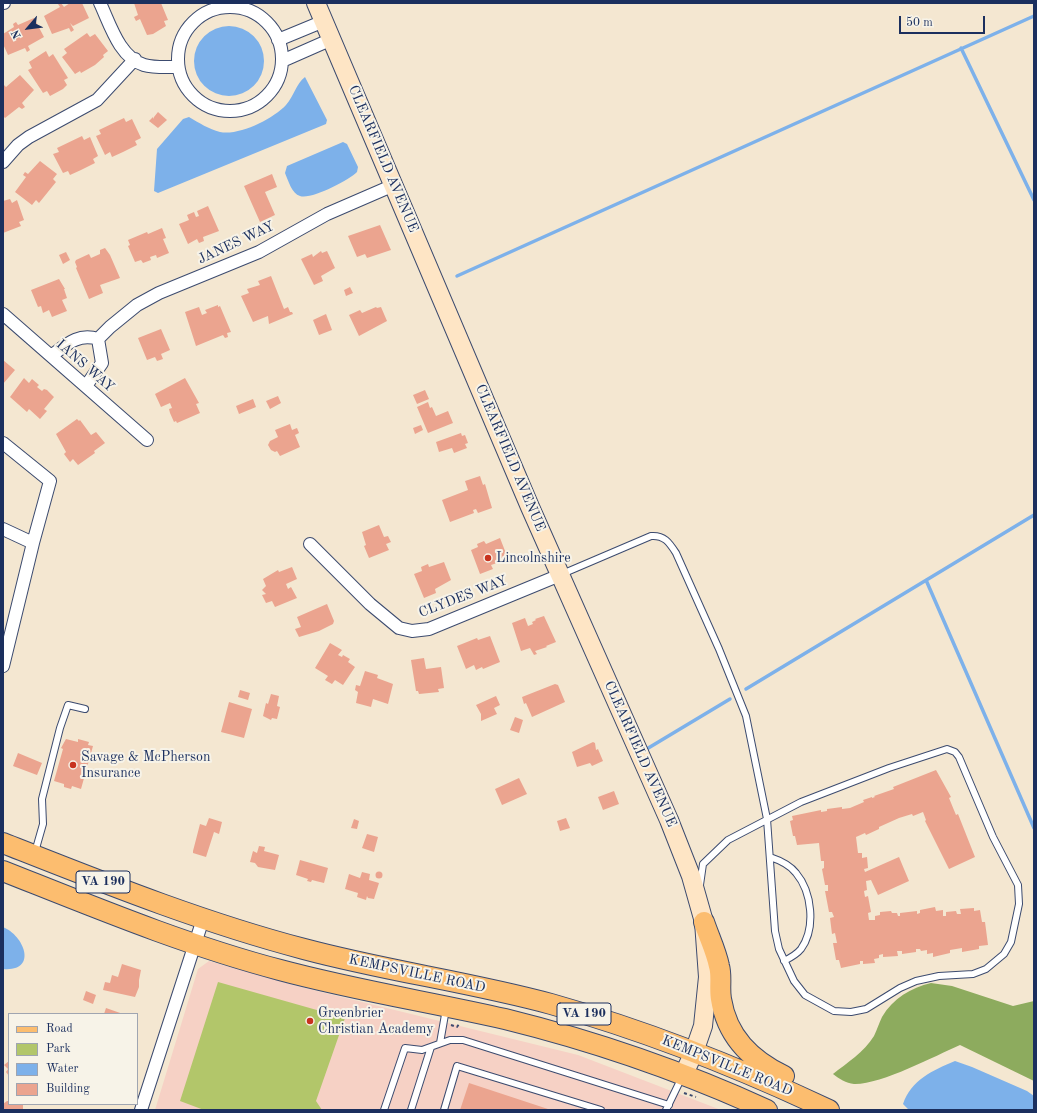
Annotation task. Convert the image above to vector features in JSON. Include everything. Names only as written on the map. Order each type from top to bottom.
[{"type":"main road","name":"KEMPSVILLE ROAD","points":[[3,843],[144,898],[203,919],[304,950],[490,989],[551,1004],[612,1022],[694,1052],[784,1088],[829,1110]]},
{"type":"main road","name":"KEMPSVILLE ROAD","points":[[3,871],[195,944],[318,980],[447,1007],[560,1034],[618,1052],[768,1110]]},
{"type":"main road","points":[[702,913],[720,967],[720,993],[724,1012],[728,1024],[740,1043],[757,1061],[788,1077],[833,1110]]},
{"type":"street","points":[[100,3],[116,38],[124,51],[144,65],[178,67]]},
{"type":"street","name":"CLEARFIELD AVENUE","points":[[316,3],[560,575],[684,854],[702,913],[708,953],[707,1002],[703,1026],[694,1052],[683,1076]]},
{"type":"street","points":[[234,7],[251,11],[266,21],[276,35],[282,52],[282,60],[281,69],[275,86],[264,99],[250,108],[233,112],[215,110],[200,103],[187,91],[180,75],[177,58],[180,41],[189,26],[202,15],[217,8],[234,7]]},
{"type":"street","points":[[278,40],[324,21]]},
{"type":"street","points":[[282,60],[332,39]]},
{"type":"street","points":[[3,162],[18,145],[29,137],[97,100],[135,59]]},
{"type":"street","name":"JANES WAY","points":[[98,340],[110,327],[137,306],[159,293],[259,252],[327,214],[394,185]]},
{"type":"street","name":"IANS WAY","points":[[3,314],[147,440]]},
{"type":"street","points":[[51,356],[70,341],[89,337],[98,340],[102,363],[86,386]]},
{"type":"street","points":[[3,443],[50,481],[32,543],[3,666]]},
{"type":"street","points":[[3,530],[32,543]]},
{"type":"street","name":"CLYDES WAY","points":[[310,544],[370,604],[399,628],[412,631],[429,629],[560,575]]},
{"type":"street","points":[[141,1110],[203,919]]},
{"type":"lane","points":[[560,575],[651,536],[659,536],[670,544],[676,553],[719,649],[746,716],[767,819],[775,931],[784,961],[794,981],[806,995],[819,1004],[834,1011],[866,1009],[900,988],[916,981],[939,976],[973,974],[995,963],[1004,954],[1011,942],[1019,904],[1019,895],[1014,876],[993,837],[959,757],[955,752],[947,749],[896,765],[808,799],[767,819],[728,840],[703,864],[701,875],[702,913]]},
{"type":"lane","points":[[34,855],[43,824],[42,800],[60,728],[68,705],[85,709]]},
{"type":"lane","points":[[770,857],[778,860],[795,872],[801,880],[809,908],[809,926],[805,943],[801,950],[784,961]]},
{"type":"lane","points":[[440,1043],[447,1007]]},
{"type":"lane","points":[[384,1110],[405,1048],[422,1050],[450,1040],[463,1040],[667,1107],[683,1076]]},
{"type":"lane","points":[[410,1110],[431,1047]]},
{"type":"lane","points":[[444,1110],[457,1066],[601,1110]]},
{"type":"shaded area","name":"Greenbrier Christian Academy","points":[[209,961],[297,986],[578,1055],[721,1110],[155,1110],[198,969]]},
{"type":"green space","points":[[218,982],[345,1018],[316,1101],[322,1110],[204,1110],[180,1101]]},
{"type":"green space","points":[[931,983],[952,986],[1013,1006],[1034,1001],[1034,1081],[960,1045],[892,1075],[865,1083],[848,1083],[833,1074],[855,1057],[870,1042],[882,1017],[891,1004],[910,991]]},
{"type":"water","points":[[229,26],[242,29],[254,36],[261,48],[264,61],[261,74],[254,86],[242,93],[229,96],[216,93],[204,86],[197,74],[194,61],[197,48],[204,36],[216,29]]},
{"type":"water","points":[[305,77],[327,120],[326,124],[158,193],[154,191],[157,149],[183,119],[189,117],[208,128],[220,132],[228,133],[246,129],[273,116],[286,105],[299,83]]},
{"type":"water","points":[[343,142],[347,144],[358,167],[357,172],[338,184],[321,192],[305,196],[297,195],[285,173],[287,166]]},
{"type":"water","points":[[3,927],[17,938],[22,945],[24,952],[24,959],[21,965],[14,968],[3,969]]},
{"type":"water","points":[[955,1061],[1027,1091],[1034,1096],[1034,1110],[909,1110],[903,1104],[911,1088],[917,1082],[931,1072]]},
{"type":"building","points":[[61,3],[64,7],[70,3],[82,3],[89,18],[73,26],[70,23],[74,30],[71,32],[69,28],[52,34],[44,16],[60,7],[58,4]]},
{"type":"building","points":[[134,3],[161,3],[168,20],[164,21],[166,26],[153,34],[147,35],[140,19],[136,21],[134,17],[138,15]]},
{"type":"building","points":[[34,18],[44,37],[28,46],[30,50],[27,52],[25,48],[8,55],[3,44],[3,34],[14,27],[13,24],[16,22],[18,25]]},
{"type":"building","points":[[87,33],[90,37],[95,34],[108,51],[95,65],[81,73],[80,71],[75,74],[62,57],[67,53],[64,49]]},
{"type":"building","points":[[46,51],[49,57],[53,54],[68,78],[64,80],[67,85],[63,89],[50,96],[47,91],[43,93],[28,70],[32,68],[29,62]]},
{"type":"building","points":[[20,75],[34,90],[22,103],[25,107],[22,109],[19,107],[5,118],[3,116],[3,84],[6,87]]},
{"type":"building","points":[[158,112],[167,120],[158,128],[149,121],[153,117],[154,119]]},
{"type":"building","points":[[124,118],[126,122],[132,119],[141,138],[135,141],[137,145],[123,152],[112,157],[110,152],[105,155],[96,136],[101,134],[99,130]]},
{"type":"building","points":[[82,136],[84,140],[90,137],[98,156],[93,159],[95,163],[70,175],[68,171],[63,173],[53,154],[59,152],[57,148]]},
{"type":"building","points":[[40,161],[57,174],[53,179],[56,182],[39,203],[36,200],[32,205],[15,192],[26,177],[23,175],[25,172],[28,174]]},
{"type":"building","points":[[272,174],[277,187],[265,192],[275,215],[260,222],[244,186]]},
{"type":"building","points":[[10,199],[12,203],[17,200],[24,220],[19,222],[21,226],[3,233],[3,201]]},
{"type":"building","points":[[208,206],[219,231],[203,237],[204,241],[199,243],[197,239],[188,244],[179,224],[189,220],[187,215],[194,212],[196,217],[199,216],[197,211]]},
{"type":"building","points":[[380,225],[391,250],[367,258],[365,254],[357,257],[348,236]]},
{"type":"building","points":[[162,228],[166,238],[163,239],[169,253],[157,258],[156,255],[150,257],[151,260],[143,263],[141,260],[135,262],[128,246],[130,245],[128,240],[147,232],[148,234]]},
{"type":"building","points":[[105,248],[110,255],[120,278],[100,285],[103,293],[89,299],[75,262],[76,260],[89,254],[91,258],[100,254],[100,250]]},
{"type":"building","points":[[321,251],[322,253],[327,251],[335,268],[321,276],[323,281],[314,285],[301,259],[312,254],[313,257]]},
{"type":"building","points":[[66,252],[70,260],[63,264],[59,255]]},
{"type":"building","points":[[271,276],[284,309],[288,307],[290,312],[293,314],[269,324],[268,316],[253,322],[241,296],[249,293],[247,289],[260,285],[258,281]]},
{"type":"building","points":[[59,279],[65,289],[67,298],[62,300],[67,311],[52,317],[49,310],[43,313],[41,306],[38,307],[31,290]]},
{"type":"building","points":[[350,287],[353,293],[346,296],[344,290]]},
{"type":"building","points":[[218,305],[218,307],[220,306],[231,332],[227,333],[228,337],[225,338],[223,335],[196,346],[185,312],[199,307],[202,315],[207,313],[205,310]]},
{"type":"building","points":[[376,307],[381,307],[387,321],[359,336],[349,315],[360,310],[362,313]]},
{"type":"building","points":[[326,314],[332,330],[319,335],[313,320]]},
{"type":"building","points":[[161,329],[170,350],[161,354],[163,359],[157,361],[155,357],[147,360],[138,338]]},
{"type":"building","points":[[3,360],[15,370],[3,384]]},
{"type":"building","points":[[24,378],[29,383],[32,379],[39,385],[37,387],[42,391],[44,389],[47,390],[54,397],[44,409],[47,411],[40,419],[29,409],[27,412],[10,397]]},
{"type":"building","points":[[185,378],[199,403],[196,404],[200,413],[177,423],[176,421],[174,422],[170,413],[169,409],[172,408],[170,403],[161,407],[155,394]]},
{"type":"building","points":[[425,390],[429,399],[417,404],[413,395]]},
{"type":"building","points":[[278,396],[281,403],[270,409],[266,401]]},
{"type":"building","points":[[253,399],[256,407],[239,414],[236,406]]},
{"type":"building","points":[[428,402],[430,408],[432,407],[436,416],[448,411],[453,423],[428,433],[417,407]]},
{"type":"building","points":[[77,419],[79,421],[80,420],[91,435],[96,432],[105,443],[94,451],[95,453],[78,465],[73,459],[70,462],[64,454],[66,452],[56,434]]},
{"type":"building","points":[[290,424],[292,430],[297,428],[299,433],[295,435],[300,447],[280,456],[277,451],[275,452],[271,450],[268,445],[270,441],[278,437],[275,430]]},
{"type":"building","points":[[421,425],[423,430],[415,434],[413,428]]},
{"type":"building","points":[[461,433],[462,436],[465,435],[468,443],[465,444],[467,448],[454,453],[452,448],[439,452],[436,442]]},
{"type":"building","points":[[480,476],[483,485],[485,484],[492,508],[478,513],[476,509],[473,510],[474,513],[450,522],[442,500],[468,490],[465,481]]},
{"type":"building","points":[[379,525],[384,537],[388,536],[391,542],[386,544],[389,550],[369,558],[364,546],[366,545],[362,532]]},
{"type":"building","name":"Lincolnshire","points":[[500,538],[507,556],[496,560],[497,563],[491,565],[493,569],[480,574],[471,550],[478,547],[477,544],[484,541],[486,544]]},
{"type":"building","points":[[444,562],[451,580],[435,589],[436,593],[424,598],[414,574],[422,571],[421,567],[428,564],[429,567]]},
{"type":"building","points":[[292,567],[297,579],[286,584],[288,589],[291,587],[297,598],[275,607],[272,601],[266,603],[262,595],[266,594],[262,590],[266,586],[263,579],[278,570],[279,572]]},
{"type":"building","points":[[327,604],[334,621],[333,624],[319,631],[299,637],[295,629],[301,627],[297,617]]},
{"type":"building","points":[[544,616],[556,642],[535,651],[537,654],[534,655],[530,648],[521,651],[512,623],[525,618],[528,626],[533,624],[532,622],[536,620],[535,619]]},
{"type":"building","points":[[490,636],[500,662],[483,669],[482,667],[476,670],[474,665],[466,669],[457,646],[477,638],[478,640]]},
{"type":"building","points":[[330,643],[342,650],[338,655],[342,657],[343,655],[350,659],[348,662],[355,667],[343,685],[335,680],[332,684],[325,680],[328,676],[315,668]]},
{"type":"building","points":[[424,658],[426,669],[441,667],[444,688],[438,689],[439,692],[419,694],[418,691],[416,691],[411,660]]},
{"type":"building","points":[[365,671],[378,675],[377,678],[393,684],[388,704],[373,699],[371,707],[356,703],[358,692],[355,690],[356,685],[360,686]]},
{"type":"building","points":[[555,684],[558,685],[565,702],[532,717],[526,703],[524,704],[522,697]]},
{"type":"building","points":[[240,690],[250,693],[248,700],[238,697]]},
{"type":"building","points":[[271,694],[279,696],[277,706],[280,707],[277,719],[272,718],[271,720],[263,716],[266,703],[268,704]]},
{"type":"building","points":[[496,696],[500,705],[494,708],[497,714],[481,721],[481,714],[476,705]]},
{"type":"building","points":[[229,702],[252,709],[244,738],[221,732]]},
{"type":"building","points":[[515,717],[523,720],[519,733],[510,730]]},
{"type":"building","name":"Savage & McPherson Insurance","points":[[66,739],[78,742],[78,739],[89,742],[88,745],[93,746],[81,789],[72,786],[71,789],[64,787],[64,784],[54,781],[63,749],[61,748]]},
{"type":"building","points":[[593,742],[595,743],[596,750],[598,749],[603,761],[592,766],[590,763],[577,767],[572,752]]},
{"type":"building","points":[[18,753],[42,763],[37,775],[13,766]]},
{"type":"building","points":[[936,770],[951,797],[949,798],[956,815],[958,814],[975,857],[949,869],[925,821],[923,812],[913,816],[912,814],[899,818],[866,835],[865,833],[856,837],[858,853],[862,853],[862,858],[867,857],[868,868],[864,869],[865,872],[899,857],[909,881],[878,895],[871,880],[866,881],[867,890],[864,891],[865,897],[868,896],[871,912],[868,913],[869,920],[875,920],[875,916],[880,915],[880,912],[891,911],[892,913],[897,913],[898,916],[900,916],[900,913],[917,911],[917,914],[920,913],[920,910],[935,907],[936,911],[943,910],[943,916],[946,916],[946,912],[956,911],[957,914],[961,914],[960,909],[974,908],[974,911],[980,910],[982,922],[985,922],[988,945],[979,946],[979,949],[962,952],[962,948],[950,950],[950,953],[933,957],[933,953],[927,954],[927,950],[921,951],[920,949],[916,949],[916,952],[902,954],[902,951],[897,951],[898,956],[883,957],[883,954],[879,955],[879,958],[874,959],[875,963],[863,964],[863,961],[860,961],[860,964],[841,968],[839,960],[836,960],[833,943],[837,943],[835,933],[832,934],[830,918],[834,917],[832,912],[829,912],[825,891],[828,891],[828,885],[825,885],[822,869],[824,868],[824,861],[821,861],[819,843],[797,845],[795,836],[793,836],[790,821],[793,820],[792,816],[821,810],[821,812],[827,811],[827,809],[842,807],[842,809],[850,808],[864,802],[863,800],[875,797],[874,796],[894,789],[893,787]]},
{"type":"building","points":[[519,778],[527,794],[502,805],[495,789]]},
{"type":"building","points":[[614,791],[619,804],[603,810],[598,797]]},
{"type":"building","points":[[209,818],[222,822],[219,834],[214,832],[206,857],[193,853],[193,851],[200,824],[206,826]]},
{"type":"building","points":[[566,818],[570,828],[560,831],[557,821]]},
{"type":"building","points":[[354,819],[359,821],[357,829],[351,828]]},
{"type":"building","points":[[367,834],[378,837],[374,852],[362,848]]},
{"type":"building","points":[[259,846],[265,847],[264,851],[279,855],[275,870],[258,867],[255,863],[250,862],[253,851],[257,853]]},
{"type":"building","points":[[300,860],[328,868],[324,883],[312,880],[311,882],[307,881],[308,879],[296,875]]},
{"type":"building","points":[[379,871],[382,872],[382,878],[379,879],[376,878],[375,875],[376,872]]},
{"type":"building","points":[[362,872],[370,874],[369,880],[379,883],[374,899],[368,898],[367,896],[366,900],[357,897],[358,893],[345,889],[349,874],[360,878]]},
{"type":"building","points":[[122,964],[141,970],[139,987],[135,997],[103,990],[105,982],[110,983],[112,975],[118,977]]},
{"type":"building","points":[[86,991],[96,995],[93,1004],[83,1000]]},
{"type":"building","points":[[106,1008],[120,1013],[104,1013]]},
{"type":"building","points":[[8,1062],[8,1069],[4,1065]]},
{"type":"building","points":[[469,1083],[551,1110],[460,1110]]},
{"type":"building","points":[[8,1101],[8,1105],[23,1105],[23,1110],[3,1110],[3,1104]]},
{"type":"waterway","points":[[457,276],[1034,16]]},
{"type":"waterway","points":[[961,48],[1034,200]]},
{"type":"waterway","points":[[746,689],[1034,515]]},
{"type":"waterway","points":[[926,580],[1034,828]]},
{"type":"waterway","points":[[645,750],[730,699]]},
{"type":"place","name":"Lincolnshire","points":[[488,558]]},
{"type":"place","name":"Savage & McPherson Insurance","points":[[73,765]]},
{"type":"place","name":"Greenbrier Christian Academy","points":[[310,1021]]}]
